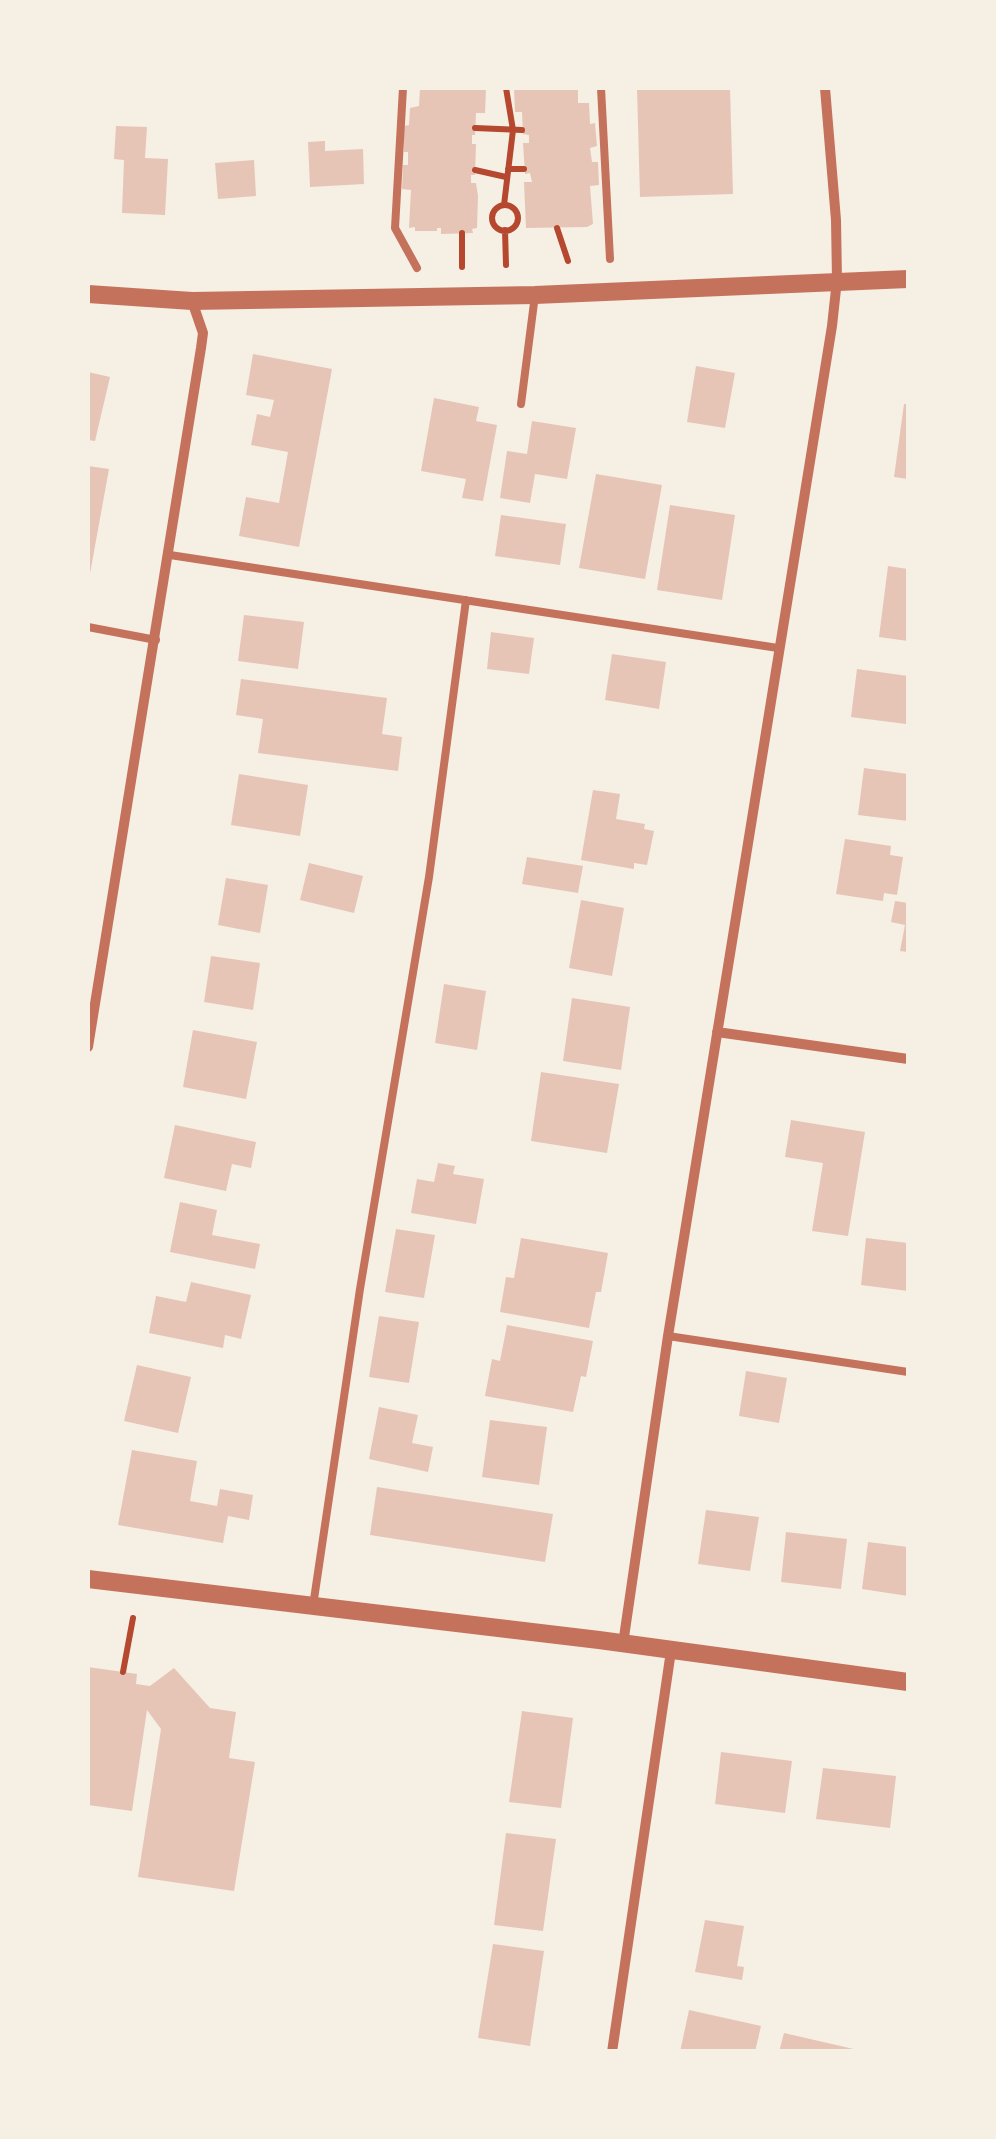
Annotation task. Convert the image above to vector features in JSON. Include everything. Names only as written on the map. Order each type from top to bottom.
[{"type":"street","points":[[623,1644],[716,1032],[829,346],[837,280],[825,88]]},
{"type":"street","points":[[88,294],[192,301],[534,295],[908,279]]},
{"type":"street","points":[[88,1047],[204,333],[192,301]]},
{"type":"street","points":[[716,1032],[908,1059]]},
{"type":"street","points":[[88,1579],[908,1682]]},
{"type":"street","points":[[612,2052],[671,1651]]},
{"type":"lane","points":[[403,88],[396,228],[417,268]]},
{"type":"lane","points":[[602,88],[610,260]]},
{"type":"lane","points":[[521,404],[534,295]]},
{"type":"lane","points":[[170,555],[778,648]]},
{"type":"lane","points":[[313,1606],[360,1289],[429,877],[466,600]]},
{"type":"lane","points":[[88,627],[156,640]]},
{"type":"lane","points":[[668,1336],[908,1372]]},
{"type":"path","points":[[504,204],[518,130],[506,88]]},
{"type":"path","points":[[476,128],[518,130]]},
{"type":"path","points":[[475,170],[507,173],[524,169]]},
{"type":"path","points":[[504,204],[514,208],[518,216],[513,228],[505,230],[497,228],[492,217],[495,209],[504,204]]},
{"type":"path","points":[[557,228],[568,261]]},
{"type":"path","points":[[505,230],[506,265]]},
{"type":"path","points":[[462,233],[462,267]]},
{"type":"path","points":[[123,1672],[133,1618]]},
{"type":"building","points":[[420,88],[486,88],[485,113],[476,113],[472,135],[472,144],[476,144],[471,183],[476,183],[478,196],[477,228],[472,229],[473,233],[441,234],[441,228],[409,228],[411,190],[402,189],[403,165],[408,165],[404,126],[409,125],[410,108],[419,106]]},
{"type":"building","points":[[514,88],[578,88],[578,103],[589,103],[597,146],[590,148],[592,162],[598,162],[599,185],[590,186],[593,224],[526,228],[524,182],[532,182],[530,173],[525,174],[523,143],[529,143],[529,135],[523,134],[522,112],[515,112]]},
{"type":"building","points":[[637,88],[730,88],[733,194],[640,197]]},
{"type":"building","points":[[116,126],[147,127],[145,158],[168,159],[165,215],[122,213],[124,160],[114,159]]},
{"type":"building","points":[[325,141],[325,151],[363,149],[364,184],[310,187],[308,142]]},
{"type":"building","points":[[254,160],[256,196],[218,199],[215,163]]},
{"type":"building","points":[[253,354],[332,369],[299,547],[239,536],[246,497],[279,503],[288,452],[251,445],[257,414],[270,417],[274,400],[246,395]]},
{"type":"building","points":[[696,366],[735,373],[725,428],[687,422]]},
{"type":"building","points":[[88,372],[110,377],[95,441],[88,440]]},
{"type":"building","points":[[434,398],[479,407],[476,421],[497,425],[483,501],[462,498],[466,479],[421,471]]},
{"type":"building","points":[[904,404],[908,404],[908,479],[894,477]]},
{"type":"building","points":[[532,421],[576,428],[567,479],[535,474],[530,503],[500,498],[507,451],[527,454]]},
{"type":"building","points":[[88,466],[109,469],[89,579],[88,578]]},
{"type":"building","points":[[596,474],[662,485],[645,579],[579,568]]},
{"type":"building","points":[[670,505],[735,515],[722,600],[657,590]]},
{"type":"building","points":[[501,515],[566,524],[560,565],[495,556]]},
{"type":"building","points":[[888,566],[908,569],[908,641],[879,637]]},
{"type":"building","points":[[244,615],[304,622],[298,669],[238,661]]},
{"type":"building","points":[[491,632],[534,638],[529,674],[487,669]]},
{"type":"building","points":[[612,654],[666,662],[659,709],[605,700]]},
{"type":"building","points":[[857,669],[908,676],[906,724],[851,717]]},
{"type":"building","points":[[241,679],[387,698],[382,734],[402,737],[398,771],[258,753],[263,719],[236,715]]},
{"type":"building","points":[[864,768],[908,774],[908,821],[858,815]]},
{"type":"building","points":[[239,774],[308,785],[300,836],[231,825]]},
{"type":"building","points":[[593,790],[620,794],[616,819],[645,824],[644,829],[654,831],[647,865],[634,863],[634,869],[581,860]]},
{"type":"building","points":[[845,839],[891,846],[890,855],[903,857],[897,895],[884,893],[883,901],[836,894]]},
{"type":"building","points":[[527,857],[583,866],[578,893],[522,884]]},
{"type":"building","points":[[309,863],[363,876],[354,913],[300,900]]},
{"type":"building","points":[[226,878],[268,885],[260,933],[218,925]]},
{"type":"building","points":[[581,900],[624,908],[612,976],[569,968]]},
{"type":"building","points":[[895,901],[908,903],[908,952],[900,951],[905,925],[891,922]]},
{"type":"building","points":[[211,956],[260,963],[253,1010],[204,1002]]},
{"type":"building","points":[[444,984],[486,991],[477,1050],[435,1043]]},
{"type":"building","points":[[572,998],[630,1007],[621,1070],[563,1061]]},
{"type":"building","points":[[193,1030],[257,1042],[246,1099],[183,1087]]},
{"type":"building","points":[[541,1072],[619,1084],[607,1153],[531,1141]]},
{"type":"building","points":[[791,1120],[865,1132],[848,1236],[812,1231],[823,1163],[785,1157]]},
{"type":"building","points":[[175,1125],[256,1142],[251,1168],[232,1164],[226,1191],[164,1178]]},
{"type":"building","points":[[438,1163],[455,1166],[453,1174],[484,1179],[476,1224],[411,1213],[417,1179],[434,1182]]},
{"type":"building","points":[[180,1202],[217,1210],[212,1235],[260,1244],[255,1269],[170,1252]]},
{"type":"building","points":[[396,1229],[435,1235],[424,1298],[385,1292]]},
{"type":"building","points":[[521,1238],[608,1253],[589,1328],[500,1312],[506,1277],[514,1278]]},
{"type":"building","points":[[866,1238],[908,1243],[908,1291],[861,1285]]},
{"type":"building","points":[[191,1282],[251,1295],[241,1339],[225,1335],[223,1348],[149,1333],[156,1296],[186,1302]]},
{"type":"building","points":[[379,1316],[419,1322],[409,1383],[369,1377]]},
{"type":"building","points":[[507,1325],[593,1341],[586,1377],[581,1376],[573,1412],[485,1396],[492,1359],[500,1361]]},
{"type":"building","points":[[137,1365],[191,1377],[178,1433],[124,1421]]},
{"type":"building","points":[[746,1371],[787,1378],[779,1423],[739,1416]]},
{"type":"building","points":[[379,1407],[418,1415],[412,1443],[433,1447],[428,1472],[369,1459]]},
{"type":"building","points":[[490,1420],[547,1427],[539,1485],[482,1477]]},
{"type":"building","points":[[132,1450],[197,1461],[190,1501],[217,1506],[220,1489],[253,1495],[249,1520],[228,1516],[223,1543],[118,1525]]},
{"type":"building","points":[[377,1487],[553,1514],[545,1562],[370,1535]]},
{"type":"building","points":[[706,1510],[759,1517],[750,1571],[698,1564]]},
{"type":"building","points":[[786,1532],[847,1539],[841,1589],[781,1582]]},
{"type":"building","points":[[868,1542],[908,1547],[908,1596],[862,1589]]},
{"type":"building","points":[[88,1667],[137,1674],[136,1684],[150,1686],[174,1668],[210,1708],[236,1712],[229,1758],[255,1762],[234,1891],[138,1877],[161,1729],[147,1710],[132,1811],[88,1805]]},
{"type":"building","points":[[522,1711],[573,1718],[561,1808],[509,1802]]},
{"type":"building","points":[[721,1752],[792,1761],[785,1813],[715,1804]]},
{"type":"building","points":[[823,1768],[896,1776],[890,1828],[816,1819]]},
{"type":"building","points":[[506,1833],[556,1839],[543,1931],[494,1925]]},
{"type":"building","points":[[705,1920],[744,1926],[737,1966],[744,1967],[742,1980],[695,1972]]},
{"type":"building","points":[[493,1944],[544,1951],[530,2046],[478,2038]]},
{"type":"building","points":[[689,2010],[761,2026],[755,2052],[680,2052]]},
{"type":"building","points":[[784,2033],[858,2050],[858,2052],[779,2052]]}]
